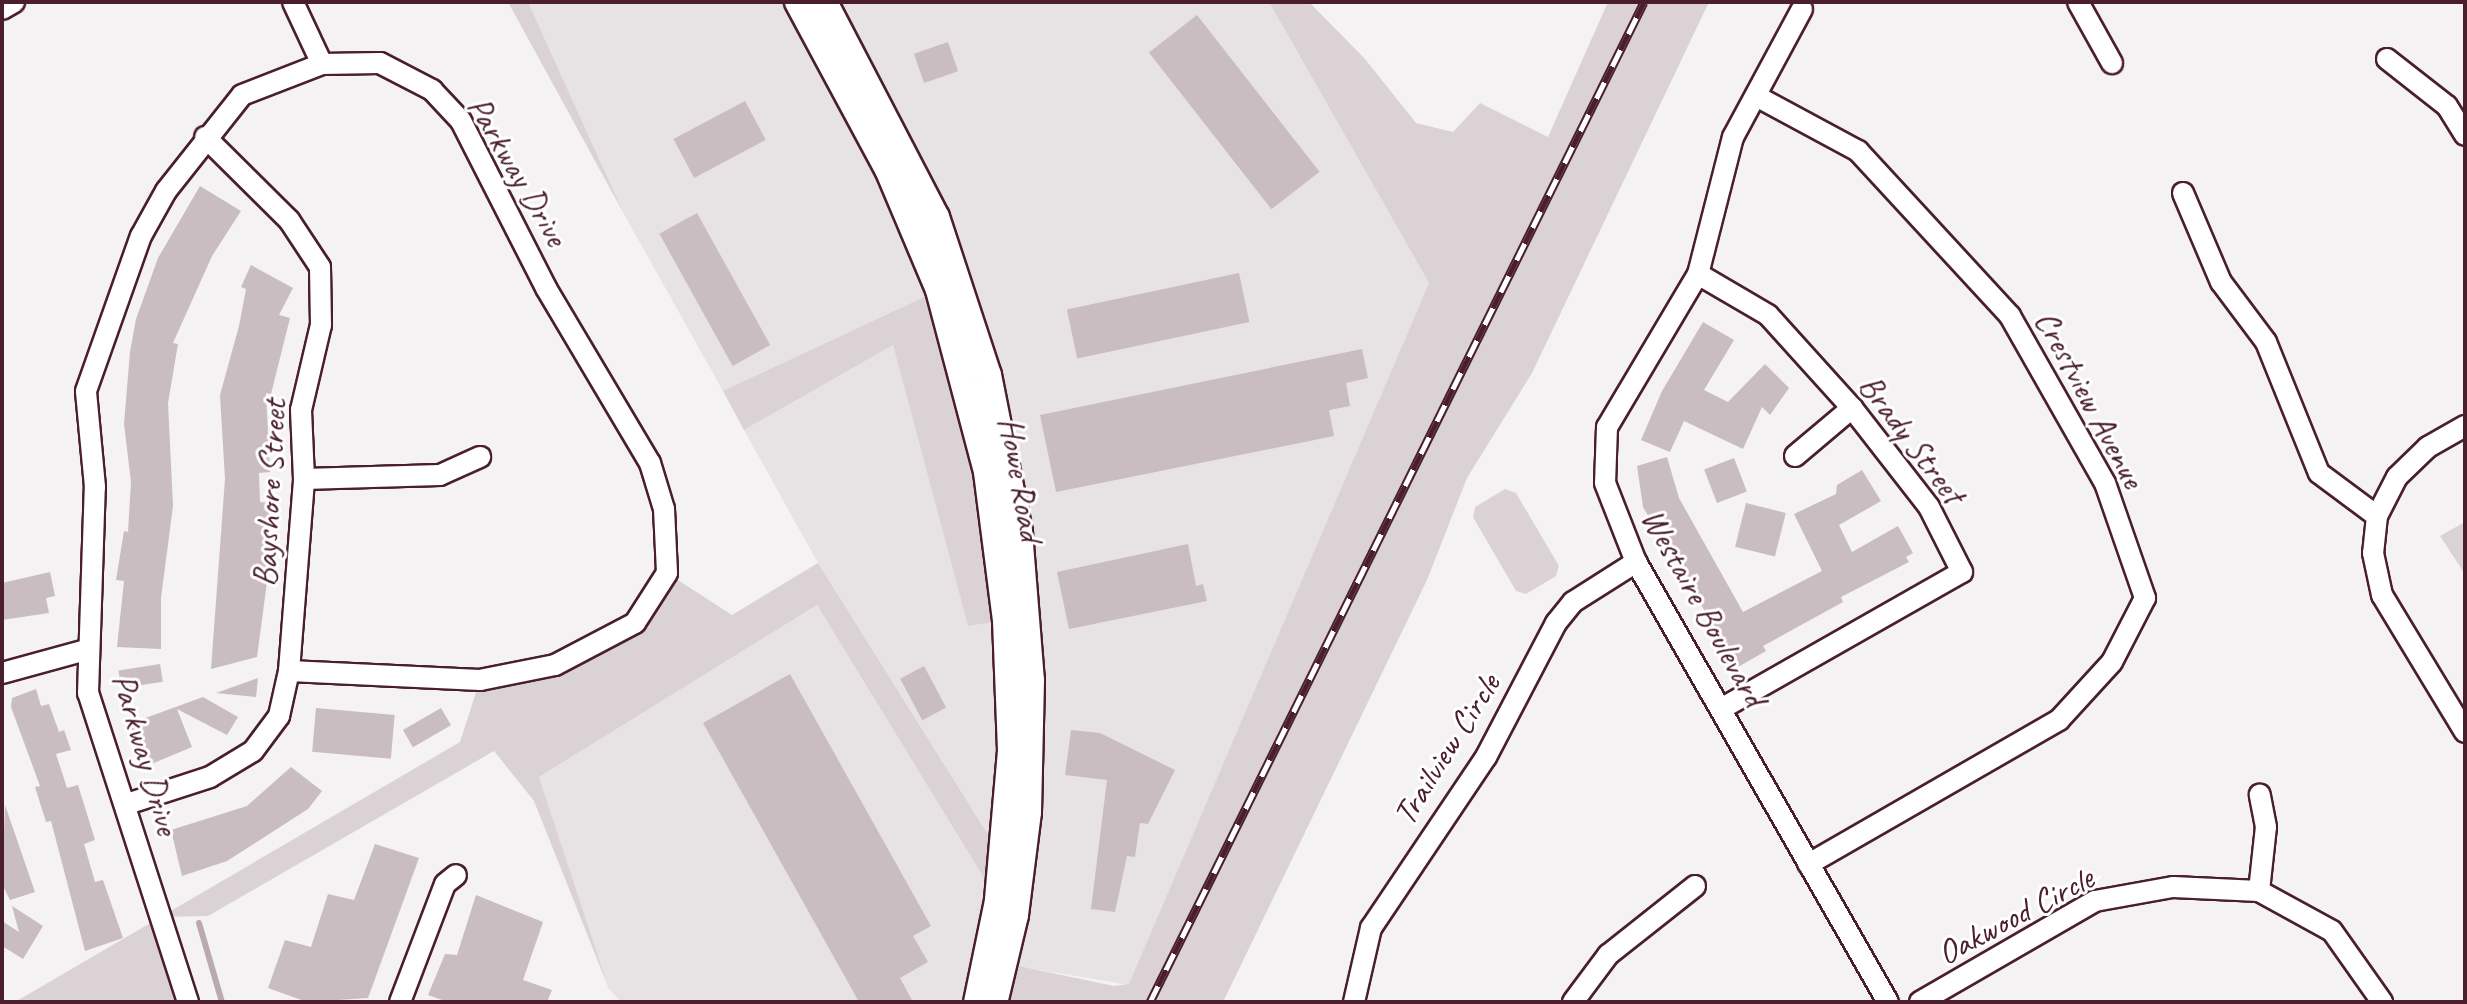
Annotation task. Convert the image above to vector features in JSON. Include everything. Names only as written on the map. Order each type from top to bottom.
[{"type":"street","points":[[2,9],[14,2]]},
{"type":"street","points":[[293,2],[322,64]]},
{"type":"street","name":"Howe Road","points":[[798,2],[888,169],[939,290],[987,472],[1006,620],[1011,751],[998,901],[977,1002]]},
{"type":"street","name":"Howe Road","points":[[824,2],[936,217],[988,375],[1019,532],[1031,680],[1028,812],[1015,915],[994,1002]]},
{"type":"street","points":[[2078,2],[2112,63]]},
{"type":"street","name":"Westaire Boulevard","points":[[1802,9],[1733,137],[1698,274],[1607,427],[1605,483],[1636,562],[1723,708],[1888,1002]]},
{"type":"street","points":[[2387,59],[2447,106],[2465,135]]},
{"type":"street","name":"Parkway Drive","points":[[188,1002],[127,804],[88,693],[86,650],[95,487],[86,391],[141,236],[205,137],[242,95],[322,64],[380,63],[432,90],[461,121],[546,288],[650,463],[664,509],[667,573],[635,623],[555,665],[480,680],[289,671]]},
{"type":"street","name":"Crestview Avenue","points":[[1756,96],[1858,151],[2010,316],[2105,483],[2145,598],[2112,662],[2059,720],[1809,864]]},
{"type":"street","name":"Bayshore Street","points":[[127,804],[210,777],[253,751],[279,716],[289,671],[304,479],[301,410],[321,325],[320,267],[289,220],[205,137]]},
{"type":"street","points":[[2183,193],[2221,282],[2266,342],[2319,473],[2377,516]]},
{"type":"street","name":"Brady Street","points":[[1698,274],[1768,315],[1852,408],[1929,507],[1962,572],[1723,708]]},
{"type":"street","points":[[1795,456],[1852,408]]},
{"type":"street","points":[[2465,426],[2428,447],[2397,477],[2377,516],[2373,553],[2382,595],[2465,732]]},
{"type":"street","points":[[304,479],[440,475],[480,457]]},
{"type":"street","name":"Trailview Circle","points":[[1354,1002],[1371,928],[1486,757],[1556,623],[1573,602],[1636,562]]},
{"type":"street","points":[[2,673],[86,650]]},
{"type":"street","points":[[2259,891],[2266,827],[2260,795]]},
{"type":"street","points":[[400,1002],[445,884],[456,875]]},
{"type":"street","points":[[1573,1002],[1608,955],[1695,886]]},
{"type":"street","name":"Oakwood Circle","points":[[1920,1002],[2095,901],[2173,887],[2259,891],[2332,931],[2382,1002]]},
{"type":"shaded area","points":[[508,2],[528,2],[624,214]]},
{"type":"shaded area","points":[[528,2],[798,2],[939,290],[723,391],[624,214]]},
{"type":"shaded area","points":[[824,2],[1269,2],[1429,283],[1129,985],[1005,964],[1019,532]]},
{"type":"shaded area","points":[[1269,2],[1309,2],[1365,59],[1416,123],[1453,132],[1480,103],[1548,137],[1608,2],[1709,2],[1532,373],[1467,478],[1427,580],[1223,1002],[1009,1002],[1019,966],[1114,986],[1129,984],[1429,283]]},
{"type":"shaded area","points":[[939,290],[1006,620],[968,626],[893,345],[744,430],[723,391]]},
{"type":"shaded area","points":[[893,345],[968,626],[1006,620],[1002,857],[818,563],[744,430]]},
{"type":"shaded area","points":[[1505,489],[1516,493],[1559,566],[1556,576],[1526,594],[1516,591],[1473,517],[1475,507]]},
{"type":"shaded area","points":[[2465,522],[2465,574],[2440,536]]},
{"type":"shaded area","points":[[818,563],[1002,857],[998,901],[817,605],[539,777],[609,989],[534,801],[494,751],[208,916],[161,917],[188,1002],[15,1002],[460,742],[480,680],[555,665],[635,623],[667,573],[732,615]]},
{"type":"shaded area","points":[[817,605],[998,901],[977,1002],[621,1002],[609,989],[539,777]]},
{"type":"building","points":[[1197,15],[1320,172],[1271,209],[1149,53]]},
{"type":"building","points":[[948,42],[958,71],[924,83],[914,54]]},
{"type":"building","points":[[745,101],[766,140],[694,178],[673,139]]},
{"type":"building","points":[[200,186],[241,211],[212,256],[173,343],[178,344],[168,403],[173,506],[161,598],[161,649],[117,647],[124,581],[116,580],[124,531],[128,532],[131,482],[124,424],[130,352],[136,319],[158,258]]},
{"type":"building","points":[[697,213],[770,345],[733,366],[659,234]]},
{"type":"building","points":[[251,265],[293,288],[279,315],[290,318],[271,394],[266,393],[270,472],[259,473],[260,502],[270,503],[267,582],[257,657],[211,669],[225,479],[220,395],[239,326],[246,289],[241,287]]},
{"type":"building","points":[[1239,273],[1249,322],[1077,358],[1067,310]]},
{"type":"building","points":[[1703,322],[1734,340],[1704,390],[1728,402],[1765,364],[1789,388],[1770,415],[1762,407],[1743,449],[1684,421],[1670,452],[1641,440],[1662,391]]},
{"type":"building","points":[[1362,349],[1368,378],[1346,383],[1350,406],[1329,410],[1334,436],[1056,492],[1040,415]]},
{"type":"building","points":[[1667,457],[1679,498],[1743,612],[1822,571],[1794,514],[1836,494],[1837,485],[1862,470],[1881,501],[1839,525],[1852,552],[1898,526],[1913,553],[1906,557],[1909,562],[1841,597],[1843,602],[1763,646],[1766,651],[1738,667],[1643,507],[1637,466]]},
{"type":"building","points":[[1734,458],[1747,492],[1717,503],[1704,469]]},
{"type":"building","points":[[1746,503],[1786,513],[1775,557],[1735,547]]},
{"type":"building","points":[[1188,544],[1196,586],[1203,584],[1207,601],[1069,629],[1057,572]]},
{"type":"building","points":[[50,572],[55,596],[46,598],[49,613],[2,620],[2,583]]},
{"type":"building","points":[[160,664],[163,682],[121,688],[119,671]]},
{"type":"building","points":[[924,666],[946,707],[922,720],[900,679]]},
{"type":"building","points":[[790,674],[931,926],[913,936],[928,962],[900,978],[913,1002],[859,1002],[703,723]]},
{"type":"building","points":[[258,678],[256,697],[216,693]]},
{"type":"building","points":[[36,689],[41,706],[49,704],[59,732],[64,730],[71,750],[56,754],[67,788],[78,785],[95,840],[84,844],[95,882],[103,880],[123,938],[85,951],[51,821],[46,822],[35,787],[40,786],[11,707],[12,698]]},
{"type":"building","points":[[203,697],[238,717],[227,735],[177,709],[192,747],[149,765],[129,724]]},
{"type":"building","points":[[316,708],[395,715],[391,759],[312,752]]},
{"type":"building","points":[[441,708],[451,725],[413,747],[403,730]]},
{"type":"building","points":[[1071,730],[1100,733],[1175,770],[1148,824],[1140,823],[1135,857],[1127,856],[1115,912],[1091,909],[1107,780],[1065,775]]},
{"type":"building","points":[[291,767],[322,791],[308,809],[227,861],[182,876],[171,830],[247,806]]},
{"type":"building","points":[[5,805],[35,892],[10,900],[2,884]]},
{"type":"building","points":[[375,844],[419,858],[368,998],[307,1002],[268,988],[285,940],[311,947],[328,894],[354,900]]},
{"type":"building","points":[[476,895],[543,922],[523,980],[552,990],[547,1002],[448,1002],[428,995],[445,954],[457,955]]},
{"type":"building","points":[[12,906],[43,926],[23,959],[2,946],[2,921],[19,932]]},
{"type":"waterway","points":[[199,923],[222,1002]]},
{"type":"railway","points":[[1150,1002],[1644,2]]}]
